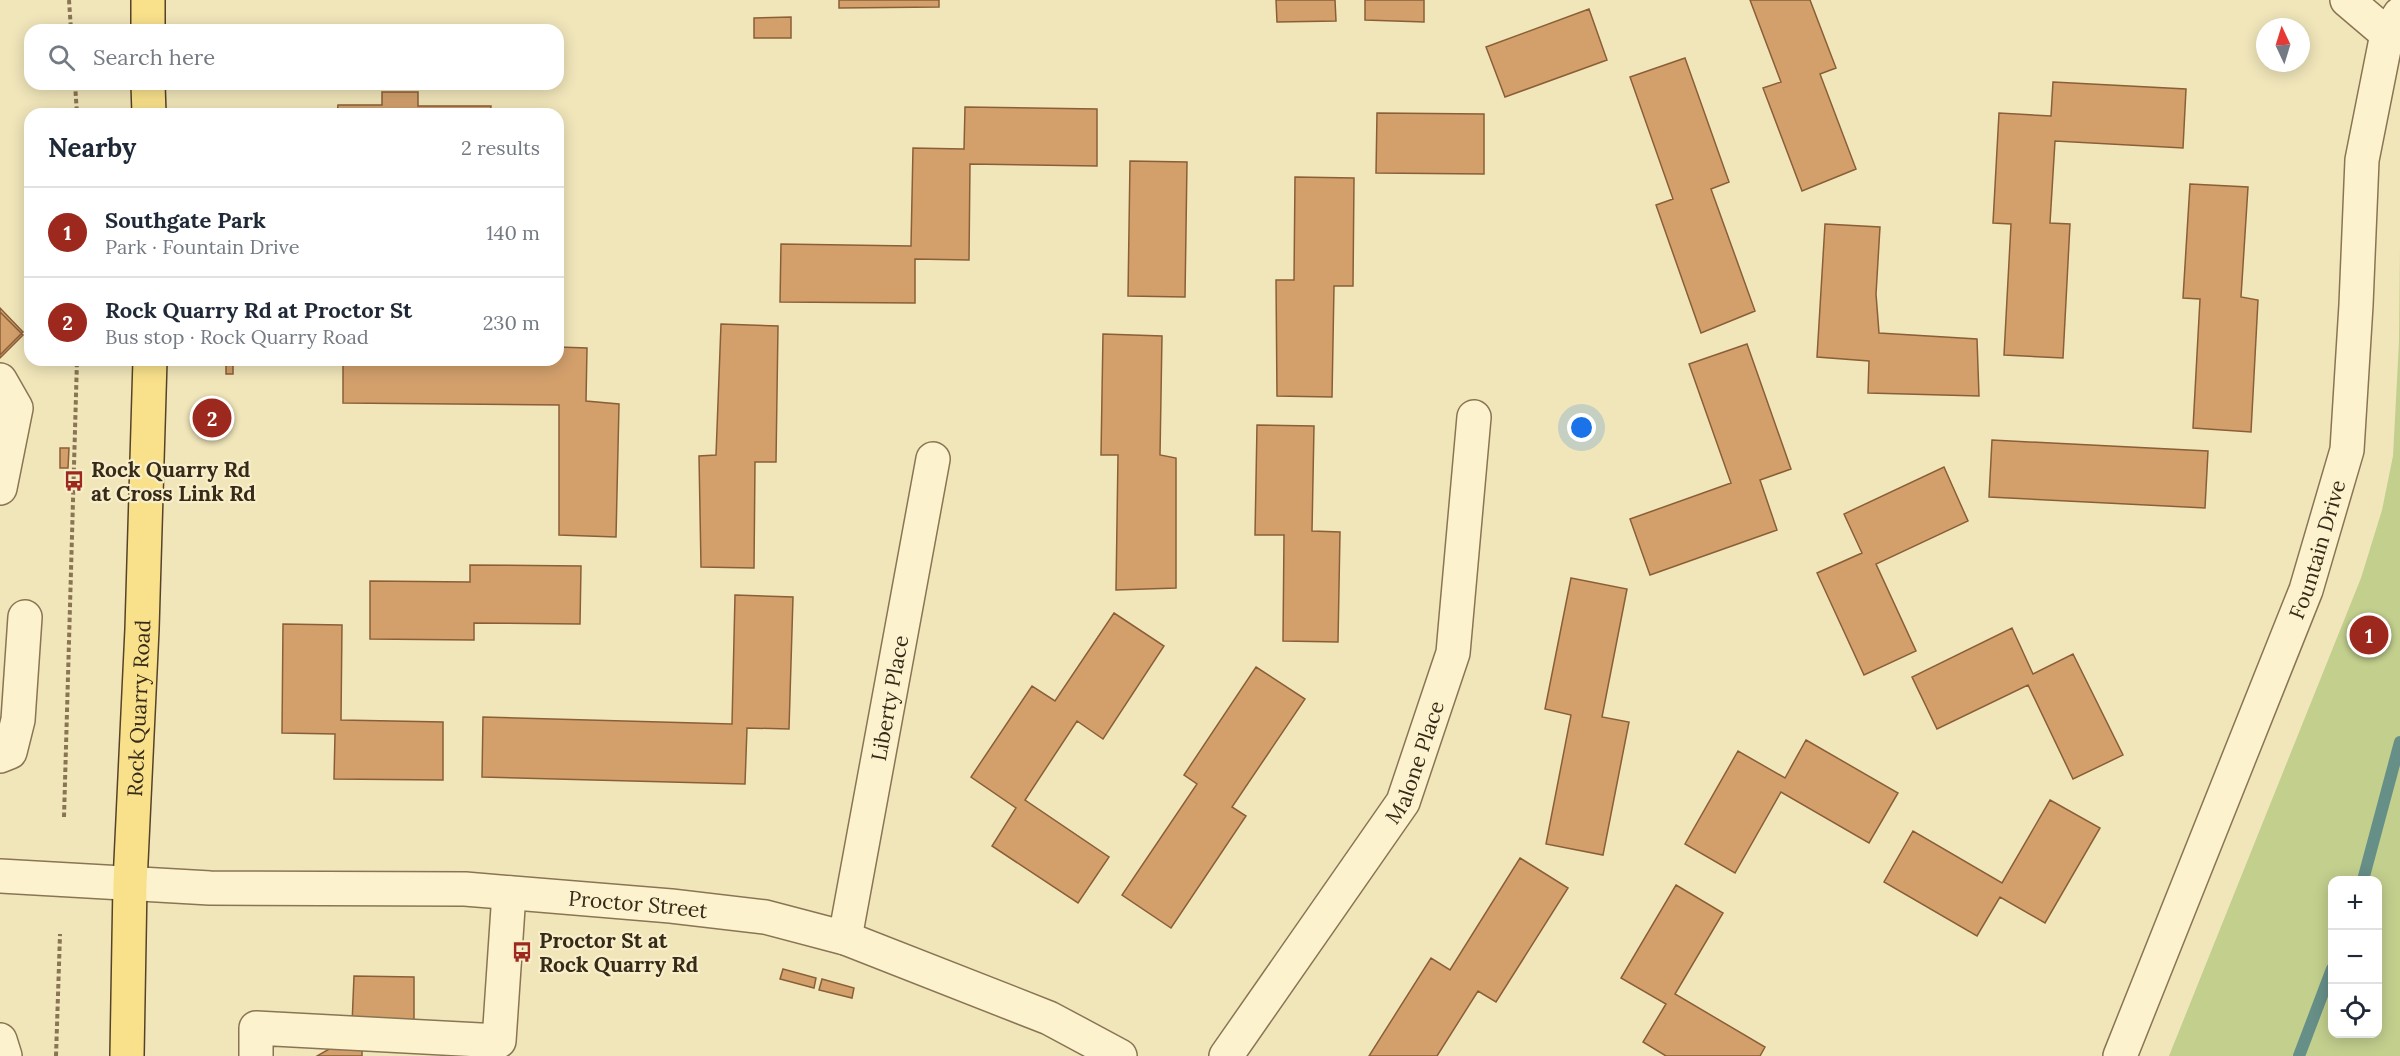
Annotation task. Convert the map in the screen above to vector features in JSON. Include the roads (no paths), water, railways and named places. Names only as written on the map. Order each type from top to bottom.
[{"type":"main road","points":[[148,0],[148,24]]},
{"type":"main road","points":[[148,90],[148,108]]},
{"type":"main road","name":"Rock Quarry Road","points":[[127,1056],[130,883],[142,629],[150,366]]},
{"type":"street","points":[[2347,0],[2394,24]]},
{"type":"street","name":"Fountain Drive","points":[[2120,1056],[2306,590],[2347,450],[2362,160],[2394,24]]},
{"type":"street","points":[[0,380],[16,408],[0,488]]},
{"type":"street","name":"Malone Place","points":[[1226,1056],[1403,802],[1453,653],[1474,417]]},
{"type":"street","name":"Liberty Place","points":[[845,938],[933,459]]},
{"type":"street","points":[[0,756],[10,752],[18,720],[25,617]]},
{"type":"street","name":"Proctor Street","points":[[0,876],[210,888],[465,889],[671,906],[765,917],[845,938],[1049,1018],[1120,1056]]},
{"type":"street","points":[[256,1056],[256,1028],[392,1046],[499,1041],[509,893]]},
{"type":"street","points":[[0,1040],[4,1056]]},
{"type":"waterway","points":[[2364,876],[2400,742]]},
{"type":"waterway","points":[[2299,1056],[2328,980]]},
{"type":"place","name":"Rock Quarry Rd at Proctor St","points":[[212,418]]},
{"type":"place","name":"Rock Quarry Rd at Cross Link Rd","points":[[74,481]]},
{"type":"place","name":"Southgate Park","points":[[2369,635]]},
{"type":"place","name":"Proctor St at Rock Quarry Rd","points":[[522,952]]}]
